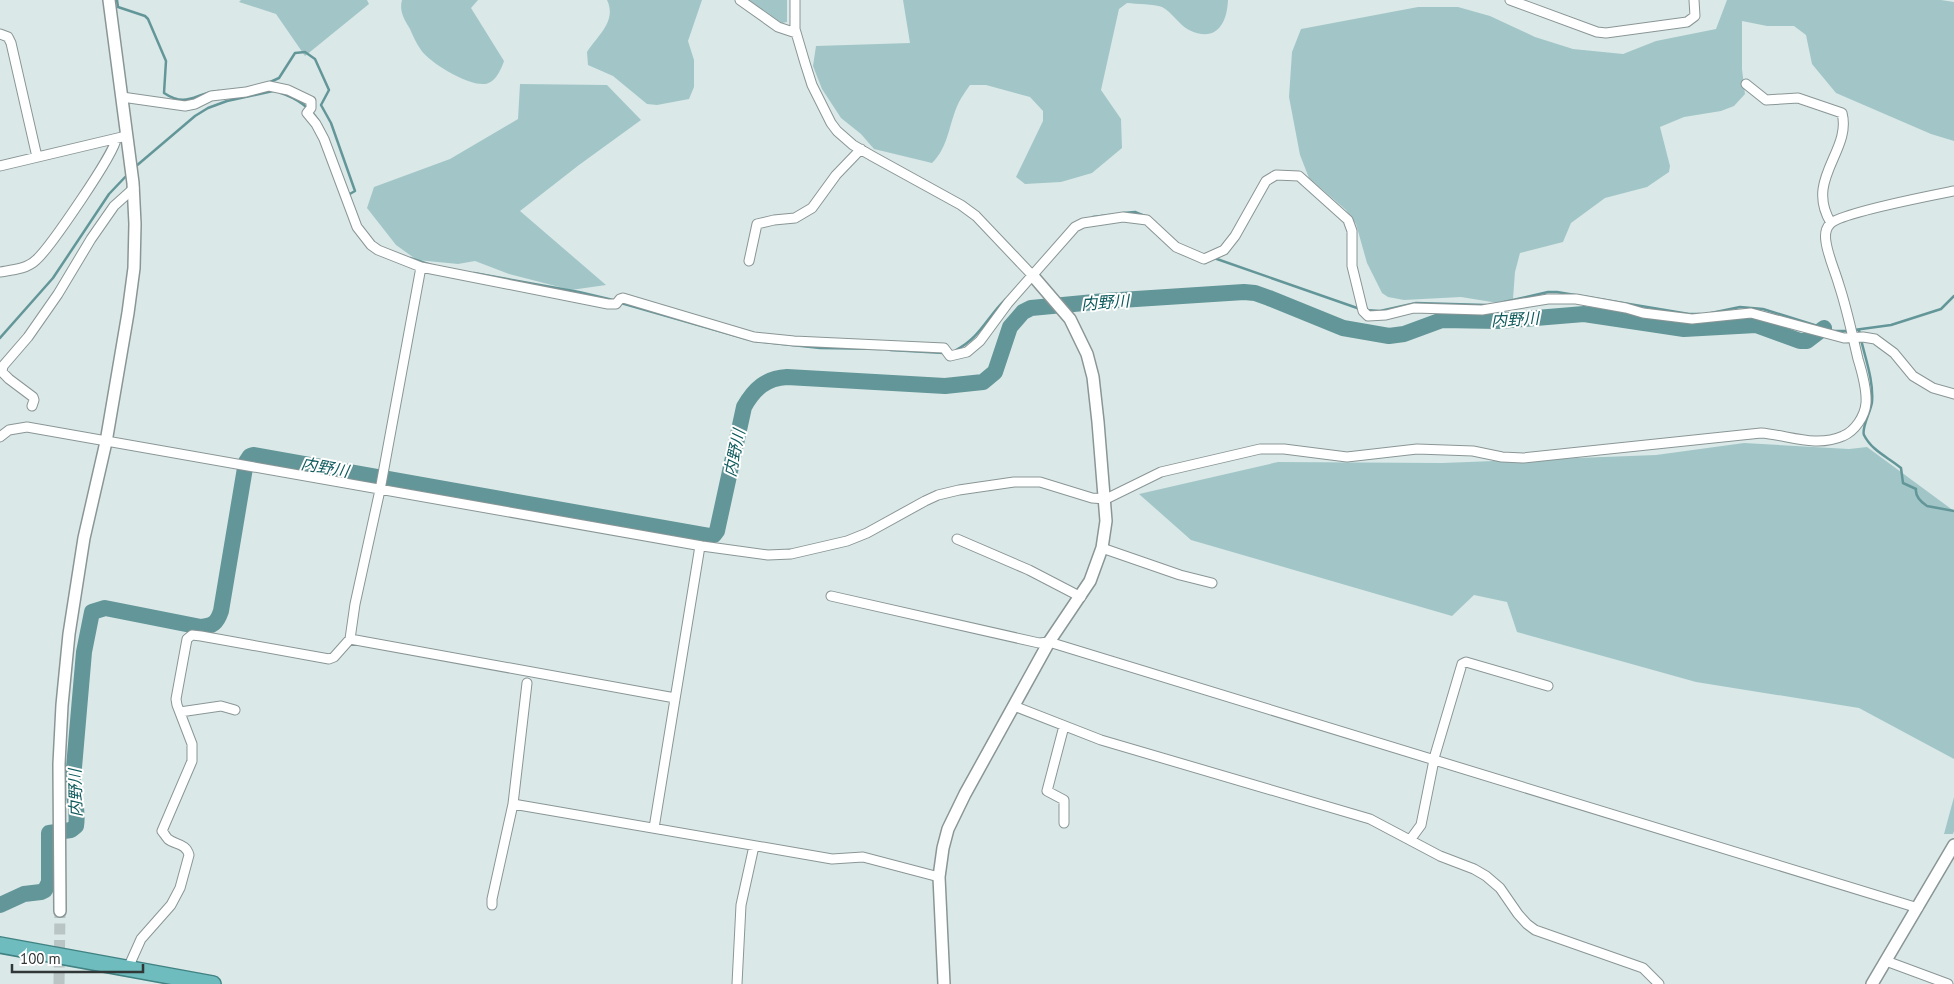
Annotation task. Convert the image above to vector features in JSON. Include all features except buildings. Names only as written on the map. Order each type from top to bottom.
[{"type":"highway","points":[[0,946],[213,984]]},
{"type":"street","points":[[60,911],[59,764],[62,705],[69,634],[84,538],[106,442],[132,280],[135,224],[134,188],[122,138],[122,97],[109,0]]},
{"type":"street","points":[[740,0],[778,28],[796,33]]},
{"type":"street","points":[[795,0],[794,24],[796,33],[812,84],[831,123],[843,137],[861,149],[968,210],[1000,240],[1070,319],[1087,354],[1093,376],[1106,498],[1106,521],[1102,548],[1090,581],[1049,642],[965,794],[948,829],[939,877],[944,984]]},
{"type":"street","points":[[1510,0],[1597,32],[1606,33],[1687,22],[1694,16],[1694,0]]},
{"type":"street","points":[[0,34],[8,38],[11,43],[37,157]]},
{"type":"street","points":[[1746,84],[1766,100],[1798,98],[1842,112],[1843,123],[1841,133],[1824,182],[1822,197],[1822,207],[1830,223]]},
{"type":"street","points":[[122,97],[191,105],[211,96],[246,92],[269,86],[280,88],[308,99],[312,105],[307,114],[316,124],[324,139],[351,214],[360,231],[371,245],[378,250],[421,267],[608,304],[616,304],[623,298],[754,338],[944,348],[950,356],[966,352],[980,342],[1000,314],[1075,227],[1083,223],[1123,216],[1147,220],[1176,247],[1204,259],[1208,258],[1224,250],[1235,236],[1266,181],[1276,175],[1284,174],[1299,176],[1348,220],[1352,231],[1352,266],[1363,311],[1368,316],[1386,315],[1414,308],[1482,310],[1539,299],[1558,298],[1576,299],[1643,313],[1702,320],[1751,313],[1833,335],[1875,339],[1894,354],[1913,376],[1933,388],[1954,394]]},
{"type":"street","points":[[0,166],[122,138]]},
{"type":"street","points":[[0,272],[28,266],[38,259],[122,138]]},
{"type":"street","points":[[749,261],[757,224],[795,218],[812,208],[836,175],[861,149]]},
{"type":"street","points":[[32,406],[33,397],[2,372],[3,366],[28,337],[58,294],[91,239],[114,206],[134,188]]},
{"type":"street","points":[[0,437],[9,430],[21,427],[702,546],[768,555],[792,554],[846,541],[867,533],[938,495],[1014,482],[1040,482],[1092,498],[1106,498],[1161,472],[1260,449],[1284,448],[1347,457],[1417,449],[1473,451],[1502,457],[1523,458],[1761,433],[1798,440],[1834,439],[1842,437],[1855,427],[1862,417],[1866,402],[1862,376],[1845,304],[1826,243],[1826,232],[1830,223],[1852,214],[1954,191]]},
{"type":"street","points":[[128,968],[141,939],[171,905],[176,896],[189,854],[184,846],[167,839],[162,831],[192,760],[192,744],[176,699],[186,643],[192,635],[329,659],[335,656],[350,639],[355,604],[380,490],[421,267]]},
{"type":"street","points":[[957,539],[1029,570],[1080,597]]},
{"type":"street","points":[[654,828],[700,546],[702,546]]},
{"type":"street","points":[[1102,548],[1212,584]]},
{"type":"street","points":[[831,596],[1039,643],[1049,642],[1918,908]]},
{"type":"street","points":[[350,639],[675,698]]},
{"type":"street","points":[[1410,840],[1421,825],[1435,755],[1462,664],[1466,662],[1548,686]]},
{"type":"street","points":[[492,905],[513,804],[527,683]]},
{"type":"street","points":[[180,712],[221,706],[235,710]]},
{"type":"street","points":[[1014,706],[1064,726],[1141,752],[1370,819],[1440,856],[1474,869],[1486,876],[1500,888],[1518,914],[1535,930],[1643,968],[1659,984]]},
{"type":"street","points":[[1064,726],[1047,791],[1064,800],[1064,823]]},
{"type":"street","points":[[513,804],[832,859],[863,857],[939,877]]},
{"type":"street","points":[[1872,984],[1954,845]]},
{"type":"street","points":[[737,984],[741,905],[754,846]]},
{"type":"street","points":[[1886,961],[1948,984]]},
{"type":"shaded area","points":[[241,0],[367,0],[369,4],[305,56],[276,14],[239,2]]},
{"type":"shaded area","points":[[402,0],[478,0],[471,8],[504,61],[495,79],[489,83],[478,84],[450,73],[432,61],[419,47],[404,18],[401,8]]},
{"type":"shaded area","points":[[607,0],[702,0],[688,41],[694,60],[694,87],[689,99],[657,105],[647,104],[613,76],[588,65],[587,52],[605,28],[610,15]]},
{"type":"shaded area","points":[[742,0],[787,0],[787,22],[782,23]]},
{"type":"shaded area","points":[[903,0],[1228,0],[1222,23],[1213,33],[1206,34],[1189,30],[1166,9],[1159,6],[1127,3],[1119,9],[1101,90],[1121,119],[1122,148],[1092,173],[1061,182],[1025,184],[1016,177],[1043,121],[1043,111],[1030,97],[986,85],[970,85],[959,102],[942,150],[932,163],[874,149],[861,134],[841,118],[822,89],[813,66],[816,46],[910,43]]},
{"type":"shaded area","points":[[1727,0],[1941,0],[1954,2],[1954,141],[1931,134],[1836,93],[1812,64],[1806,35],[1794,26],[1767,26],[1742,21],[1742,69],[1745,94],[1734,106],[1721,111],[1684,117],[1660,127],[1670,166],[1669,172],[1647,187],[1605,198],[1571,223],[1563,242],[1520,253],[1515,272],[1513,299],[1498,303],[1461,297],[1404,300],[1388,297],[1382,293],[1367,263],[1356,224],[1346,210],[1309,178],[1300,155],[1289,97],[1292,52],[1301,29],[1418,7],[1458,7],[1490,16],[1535,37],[1573,49],[1623,54],[1656,41],[1716,29]]},
{"type":"shaded area","points":[[520,84],[607,85],[641,120],[520,211],[606,285],[571,290],[509,274],[475,261],[458,264],[417,260],[396,245],[367,208],[374,187],[450,159],[518,119]]},
{"type":"shaded area","points":[[1744,443],[1849,449],[1867,447],[1954,511],[1954,759],[1859,708],[1696,682],[1517,632],[1507,602],[1474,595],[1452,616],[1191,540],[1139,494],[1278,462],[1442,463],[1656,455]]},
{"type":"shaded area","points":[[1954,797],[1954,831],[1953,834],[1944,834]]},
{"type":"waterway","points":[[117,0],[118,7],[145,16],[148,19],[166,61],[164,93],[172,98],[186,100],[219,91]]},
{"type":"waterway","points":[[268,83],[279,78],[295,53],[305,52],[315,59],[329,90],[321,105],[331,123],[355,191],[348,195]]},
{"type":"waterway","points":[[135,167],[195,116],[208,108],[227,101],[273,91]]},
{"type":"waterway","points":[[281,93],[302,104],[318,120]]},
{"type":"waterway","points":[[321,125],[326,135]]},
{"type":"waterway","points":[[0,338],[53,278],[109,194],[129,173]]},
{"type":"waterway","points":[[1123,213],[1135,212],[1147,217]]},
{"type":"waterway","points":[[1093,217],[1110,215]]},
{"type":"waterway","points":[[410,258],[431,265]]},
{"type":"waterway","points":[[1214,258],[1360,309]]},
{"type":"waterway","points":[[474,273],[613,300]]},
{"type":"waterway","name":"内野川","points":[[0,905],[24,894],[45,890],[49,882],[49,833],[71,830],[76,826],[77,814],[73,779],[84,652],[92,612],[105,608],[201,627],[214,623],[221,611],[246,462],[253,455],[709,536],[714,535],[717,531],[744,407],[761,386],[767,382],[787,377],[945,386],[983,382],[995,372],[1010,327],[1023,312],[1031,308],[1244,292],[1255,293],[1269,298],[1343,328],[1389,336],[1404,334],[1442,320],[1499,321],[1584,314],[1684,329],[1756,325],[1800,341],[1807,341],[1824,328]]},
{"type":"waterway","points":[[1504,302],[1548,292],[1557,292],[1689,314],[1700,314]]},
{"type":"waterway","points":[[1854,330],[1891,325],[1941,309],[1954,296]]},
{"type":"waterway","points":[[956,350],[971,340],[1006,299]]},
{"type":"waterway","points":[[621,303],[747,339]]},
{"type":"waterway","points":[[1365,310],[1380,311],[1416,303],[1486,305]]},
{"type":"waterway","points":[[1711,313],[1740,307],[1763,309],[1824,328]]},
{"type":"waterway","points":[[1859,330],[1870,375],[1872,393],[1872,402],[1863,432],[1867,441],[1901,468],[1903,483],[1916,489],[1917,496],[1923,503],[1927,506],[1954,511]]},
{"type":"waterway","points":[[1832,331],[1849,331]]},
{"type":"waterway","points":[[755,341],[820,348],[882,349]]},
{"type":"waterway","points":[[890,350],[944,353]]},
{"type":"tunnel","points":[[59,984],[60,911]]}]
